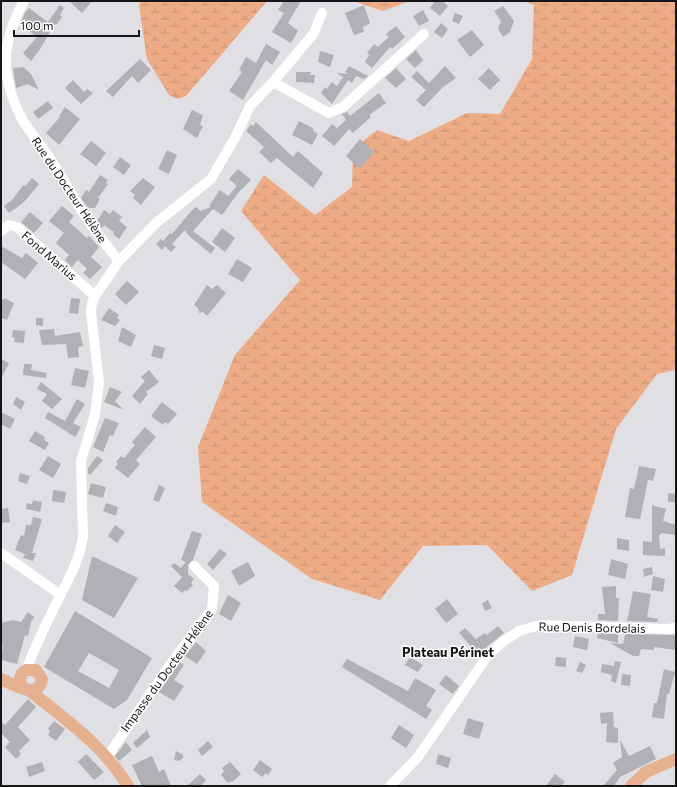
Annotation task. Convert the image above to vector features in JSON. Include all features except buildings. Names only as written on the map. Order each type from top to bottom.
[{"type":"main road","points":[[1,673],[36,670],[41,679],[48,706]]},
{"type":"main road","points":[[24,671],[20,678],[27,690]]},
{"type":"main road","points":[[1,679],[27,690],[90,740],[107,757],[128,786]]},
{"type":"main road","points":[[27,690],[37,688],[41,679]]},
{"type":"main road","points":[[631,786],[646,772],[676,759]]},
{"type":"street","name":"Rue du Docteur Hélène","points":[[24,1],[10,23],[3,40],[1,68],[5,88],[17,112],[53,162],[85,217],[119,261]]},
{"type":"street","points":[[24,671],[34,654],[61,595],[75,569],[83,536],[81,460],[95,415],[99,382],[91,312],[92,303],[95,296],[119,261],[156,223],[211,179],[236,136],[250,106],[274,82],[314,33],[322,13]]},
{"type":"street","points":[[274,82],[329,113],[343,107],[424,34]]},
{"type":"street","name":"Fond Marius","points":[[1,231],[9,225],[16,227],[95,296]]},
{"type":"street","points":[[1,553],[61,595]]},
{"type":"street","name":"Impasse du Docteur Hélène","points":[[107,757],[167,669],[213,608],[214,586],[194,566]]},
{"type":"street","name":"Rue Denis Bordelais","points":[[390,786],[418,757],[488,655],[504,641],[519,632],[540,625],[667,630],[676,628]]},
{"type":"street","points":[[34,654],[41,679]]},
{"type":"green space","points":[[141,1],[267,1],[186,96],[178,99],[169,95],[147,59],[139,6]]},
{"type":"green space","points":[[353,1],[410,1],[383,11]]},
{"type":"green space","points":[[523,1],[676,1],[676,370],[657,374],[616,429],[572,575],[532,591],[487,545],[423,546],[380,600],[312,579],[202,502],[198,447],[235,355],[300,280],[241,211],[264,175],[315,215],[352,187],[353,149],[377,130],[409,141],[467,113],[500,114],[532,59],[534,5]]},
{"type":"district","name":"Plateau Périnet","points":[[448,652]]}]
